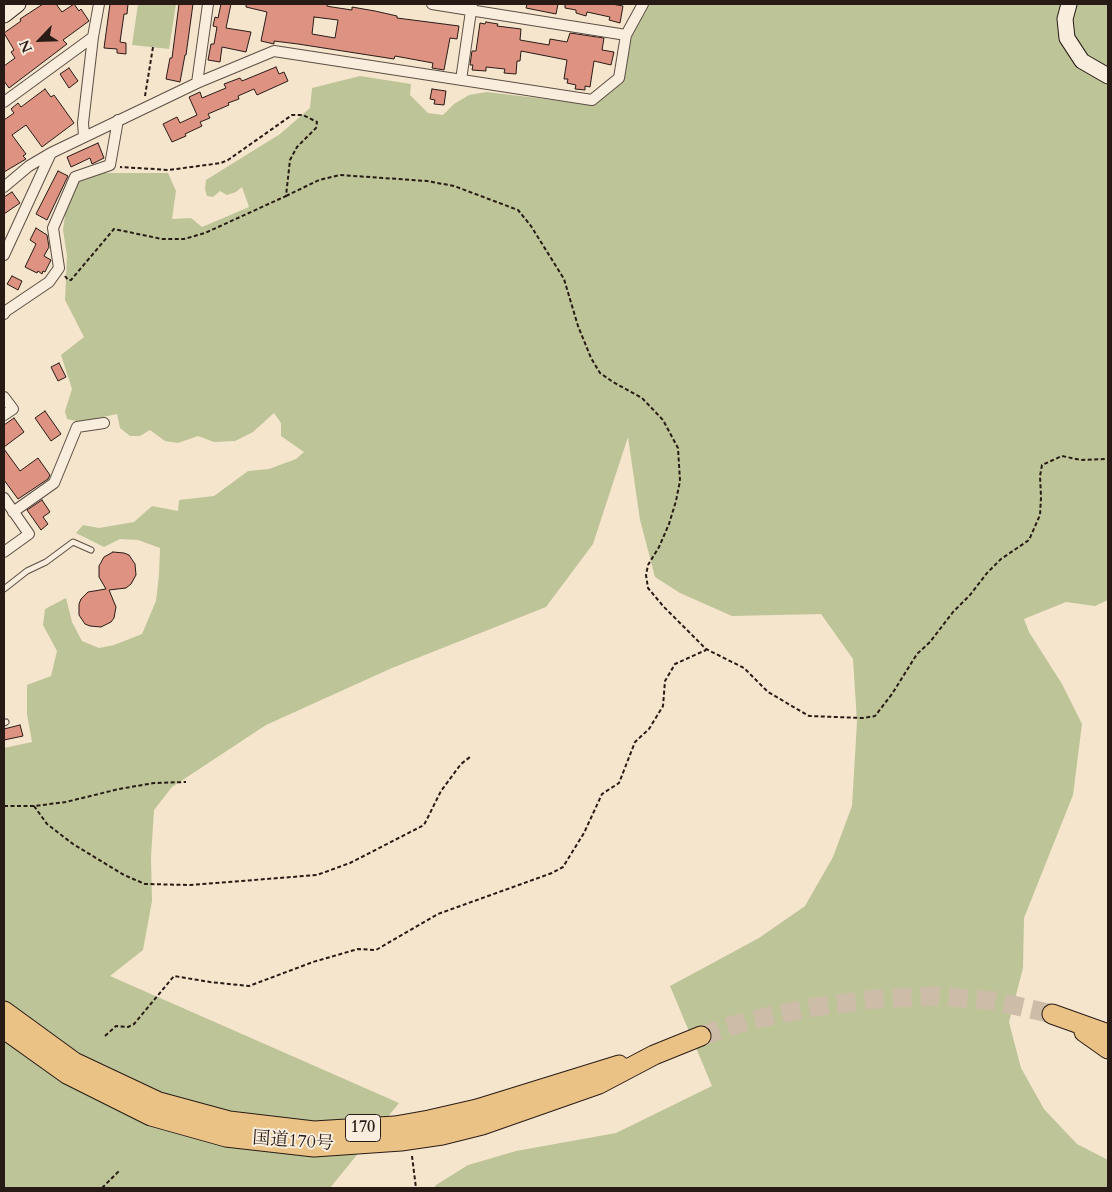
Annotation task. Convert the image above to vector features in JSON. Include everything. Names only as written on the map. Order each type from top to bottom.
[{"type":"highway","name":"国道170号","points":[[4,1011],[74,1062],[159,1102],[229,1121],[314,1131],[395,1126],[430,1120],[477,1109],[654,1055]]},
{"type":"highway","points":[[1106,1044],[1058,1017],[1108,1024]]},
{"type":"highway","name":"国道170号","points":[[4,1028],[68,1074],[151,1116],[226,1137],[314,1147],[401,1141],[442,1135],[482,1125],[599,1084],[654,1055],[701,1036]]},
{"type":"street","points":[[4,15],[18,4]]},
{"type":"street","points":[[84,136],[83,123],[93,37],[99,4]]},
{"type":"street","points":[[197,83],[208,4]]},
{"type":"street","points":[[432,4],[471,7],[626,35]]},
{"type":"street","points":[[4,187],[29,166],[51,152],[197,83],[274,51],[592,100],[619,78],[626,35],[643,4]]},
{"type":"street","points":[[1069,4],[1065,19],[1067,38],[1082,61],[1108,76]]},
{"type":"street","points":[[461,80],[471,7]]},
{"type":"street","points":[[4,102],[93,37]]},
{"type":"street","points":[[4,314],[49,282],[59,268],[53,228],[75,177],[110,165],[118,120]]},
{"type":"street","points":[[4,255],[51,152]]},
{"type":"street","points":[[4,397],[12,409],[4,415]]},
{"type":"street","points":[[13,512],[54,483],[77,427],[104,423]]},
{"type":"street","points":[[4,498],[29,534],[4,552]]},
{"type":"lane","points":[[4,589],[27,571],[46,562],[73,542],[91,550]]},
{"type":"path","points":[[144,108],[153,47]]},
{"type":"path","points":[[110,165],[169,170],[221,163],[292,115],[303,115],[318,122],[316,128],[297,147],[290,160],[286,196]]},
{"type":"path","points":[[59,268],[68,280],[71,280],[114,229],[162,239],[184,239],[205,233],[319,180],[340,175],[428,180],[454,186],[518,210],[531,226],[564,279],[578,326],[591,358],[600,373],[612,382],[642,398],[663,420],[678,448],[680,481],[676,501],[659,547],[648,565],[646,575],[648,588],[663,606],[706,649],[744,668],[768,692],[809,716],[863,718],[875,716],[892,694],[917,654],[930,642],[953,612],[970,596],[987,573],[1001,559],[1029,540],[1040,515],[1040,476],[1042,465],[1062,456],[1081,460],[1108,459]]},
{"type":"path","points":[[105,1036],[116,1026],[128,1027],[134,1024],[174,976],[250,986],[313,962],[340,954],[358,949],[376,950],[438,914],[552,873],[563,867],[584,833],[602,794],[619,783],[635,742],[649,730],[663,706],[665,681],[675,664],[706,649]]},
{"type":"path","points":[[34,806],[47,824],[73,844],[124,876],[145,884],[190,885],[318,875],[350,863],[424,826],[441,791],[461,764],[470,757]]},
{"type":"path","points":[[4,806],[34,806],[66,802],[119,789],[186,782]]},
{"type":"path","points":[[412,1156],[416,1188]]},
{"type":"path","points":[[102,1188],[119,1171]]},
{"type":"green space","points":[[138,4],[176,4],[169,49],[132,45]]},
{"type":"green space","points":[[650,4],[1108,4],[1108,600],[1095,606],[1066,602],[1024,619],[1029,632],[1062,684],[1082,724],[1073,795],[1024,918],[1023,968],[1009,1022],[1021,1068],[1044,1109],[1077,1144],[1108,1160],[1108,1188],[434,1188],[468,1165],[516,1151],[616,1133],[712,1086],[670,986],[759,938],[805,906],[833,857],[852,806],[857,722],[853,659],[821,614],[732,616],[680,593],[655,577],[640,520],[628,437],[593,544],[546,607],[392,668],[266,725],[172,787],[154,810],[151,857],[152,901],[143,950],[110,976],[399,1103],[330,1188],[4,1188],[4,748],[32,742],[27,714],[27,685],[51,676],[57,651],[43,625],[45,609],[66,598],[72,622],[82,641],[99,648],[114,645],[142,634],[156,601],[160,548],[138,540],[120,539],[104,547],[76,533],[83,525],[99,528],[134,522],[152,506],[178,511],[179,500],[214,496],[248,471],[269,469],[296,459],[304,452],[281,436],[281,423],[274,413],[253,432],[235,441],[214,442],[198,436],[178,443],[165,441],[150,430],[140,436],[130,436],[120,428],[117,414],[80,422],[67,419],[65,411],[72,389],[61,355],[84,337],[65,300],[67,256],[63,230],[66,208],[78,182],[103,173],[168,173],[176,191],[172,219],[191,218],[202,227],[249,207],[242,187],[236,192],[227,195],[220,191],[213,197],[207,196],[205,189],[206,180],[280,134],[310,108],[312,88],[360,76],[411,84],[410,95],[428,113],[443,115],[454,104],[469,95],[487,92],[595,105],[623,80],[632,36]]},
{"type":"building","points":[[43,4],[56,4],[62,12],[74,4],[79,11],[81,9],[89,21],[63,40],[67,44],[9,88],[4,81],[4,66],[15,58],[11,52],[14,50],[4,33],[21,21],[20,19]]},
{"type":"building","points":[[110,4],[128,4],[127,14],[124,14],[120,42],[126,43],[126,54],[117,53],[117,49],[104,48]]},
{"type":"building","points":[[179,4],[193,4],[180,82],[166,79],[170,58],[172,58]]},
{"type":"building","points":[[221,4],[231,4],[226,28],[251,32],[246,52],[222,47],[220,62],[208,60],[211,44],[214,44],[217,27],[213,26],[215,17],[218,18]]},
{"type":"building","points":[[246,4],[327,4],[327,6],[352,10],[352,7],[375,11],[397,16],[397,18],[459,26],[457,39],[450,38],[444,70],[432,68],[433,63],[395,56],[394,59],[298,44],[274,41],[274,44],[261,41],[267,12],[246,7]],"holes":[[[314,17],[338,20],[335,38],[312,34]]]},
{"type":"building","points":[[527,4],[558,4],[556,14],[526,8]]},
{"type":"building","points":[[565,4],[612,4],[623,6],[620,23],[609,20],[610,17],[587,12],[586,16],[576,13],[576,10],[565,8]]},
{"type":"building","points":[[486,22],[498,24],[497,26],[521,29],[520,40],[549,45],[550,39],[567,42],[570,33],[604,38],[602,50],[614,52],[611,65],[594,61],[590,87],[585,86],[585,90],[575,89],[576,85],[567,83],[568,79],[564,79],[567,60],[521,51],[520,61],[517,61],[516,74],[504,73],[505,69],[486,67],[486,71],[472,70],[473,65],[470,65],[472,51],[476,51],[480,23],[485,24]]},
{"type":"building","points":[[276,67],[279,74],[284,72],[288,81],[257,95],[254,89],[238,96],[239,99],[228,103],[229,105],[208,114],[210,118],[200,122],[202,126],[172,142],[163,124],[177,117],[180,123],[197,115],[189,97],[200,92],[202,98],[226,88],[224,84],[240,78],[242,81]]},
{"type":"building","points":[[69,68],[78,81],[69,88],[60,74]]},
{"type":"building","points":[[45,89],[51,97],[54,95],[74,123],[42,147],[26,125],[12,135],[26,154],[23,156],[26,159],[4,172],[4,120],[14,113],[11,109],[18,103],[21,107]]},
{"type":"building","points":[[432,89],[446,91],[444,105],[434,104],[435,100],[430,99]]},
{"type":"building","points":[[98,143],[104,158],[92,164],[90,158],[71,167],[67,157]]},
{"type":"building","points":[[58,171],[68,176],[47,220],[36,214]]},
{"type":"building","points":[[12,192],[20,203],[4,214],[4,197]]},
{"type":"building","points":[[36,228],[47,235],[49,247],[44,256],[51,260],[42,274],[25,267],[36,244],[30,240]]},
{"type":"building","points":[[12,276],[22,281],[18,290],[7,284]]},
{"type":"building","points":[[59,363],[66,377],[58,381],[51,367]]},
{"type":"building","points":[[45,411],[61,434],[51,441],[35,418]]},
{"type":"building","points":[[14,418],[24,432],[4,447],[4,425]]},
{"type":"building","points":[[4,449],[20,471],[38,458],[50,475],[48,479],[18,499],[4,480]]},
{"type":"building","points":[[42,500],[50,512],[43,517],[48,524],[41,530],[27,510]]},
{"type":"building","points":[[113,552],[129,555],[135,564],[136,575],[131,584],[126,588],[109,590],[116,607],[114,618],[111,622],[101,627],[90,626],[85,624],[79,615],[79,604],[88,592],[106,589],[99,577],[99,566],[104,557]]},
{"type":"building","points":[[20,725],[23,736],[4,740],[4,729]]},
{"type":"tunnel","points":[[701,1036],[747,1021],[814,1007],[876,999],[937,996],[995,1001],[1052,1014]]}]
